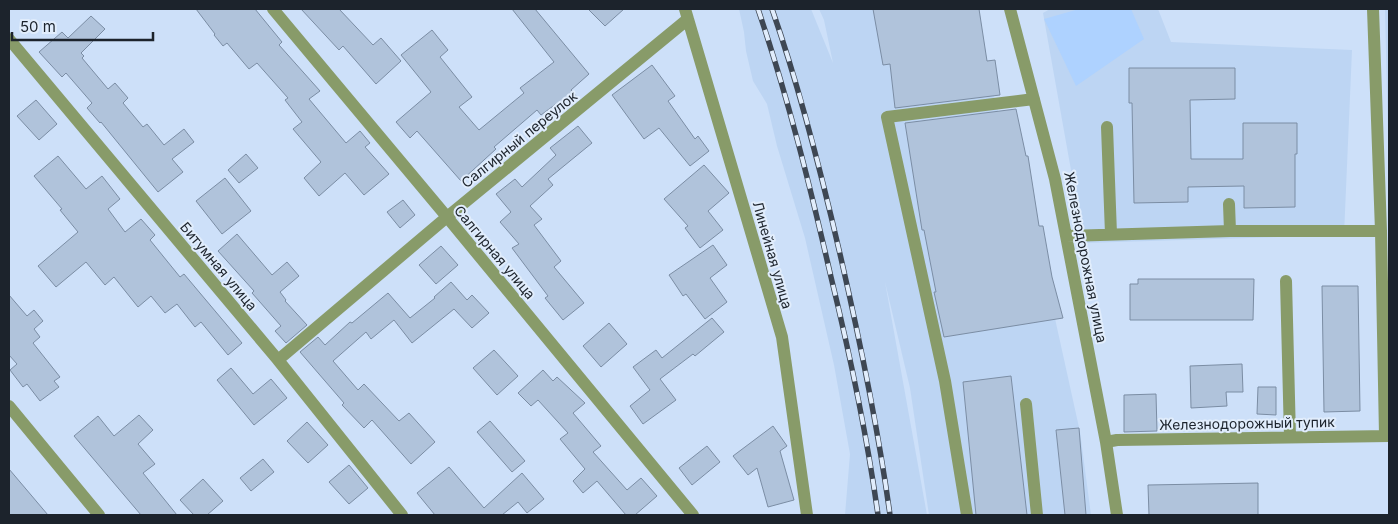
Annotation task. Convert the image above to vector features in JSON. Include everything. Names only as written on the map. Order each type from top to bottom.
[{"type":"street","name":"Салгирная улица","points":[[273,9],[693,515]]},
{"type":"street","name":"Железнодорожная улица","points":[[1010,9],[1055,180],[1067,236],[1106,442],[1117,515]]},
{"type":"street","points":[[1373,9],[1387,435]]},
{"type":"street","name":"Салгирный переулок","points":[[278,360],[686,14]]},
{"type":"street","name":"Линейная улица","points":[[686,14],[782,337],[807,515]]},
{"type":"street","name":"Битумная улица","points":[[9,38],[278,360],[402,515]]},
{"type":"street","points":[[967,515],[945,381],[887,117],[1034,99]]},
{"type":"street","points":[[1107,127],[1111,234]]},
{"type":"street","points":[[1229,204],[1230,231]]},
{"type":"street","points":[[1067,236],[1230,231],[1381,231]]},
{"type":"street","points":[[1286,282],[1290,437]]},
{"type":"street","points":[[1026,404],[1037,515]]},
{"type":"street","points":[[9,406],[99,515]]},
{"type":"street","name":"Железнодорожный тупик","points":[[1106,442],[1117,440],[1387,435]]},
{"type":"shaded area","points":[[739,9],[811,9],[833,63],[824,20],[819,9],[970,9],[1054,314],[1080,432],[1091,515],[929,515],[910,388],[885,282],[927,515],[845,515],[850,454],[834,365],[805,238],[777,146],[767,104],[753,81]]},
{"type":"shaded area","points":[[1050,9],[1158,9],[1171,42],[1352,50],[1344,235],[1084,243],[1043,13]]},
{"type":"shaded area","points":[[1079,9],[1131,9],[1144,39],[1076,86],[1044,19]]},
{"type":"shaded area","points":[[1385,9],[1389,9],[1389,182]]},
{"type":"building","points":[[196,9],[255,9],[282,42],[279,45],[320,91],[309,99],[346,143],[360,131],[370,143],[365,147],[389,174],[364,195],[345,173],[319,196],[304,178],[321,162],[293,129],[302,122],[285,100],[288,98],[257,63],[249,69],[227,43],[223,46]]},
{"type":"building","points":[[301,9],[339,9],[373,45],[381,38],[401,61],[376,84],[343,46],[339,50]]},
{"type":"building","points":[[512,9],[535,9],[589,74],[571,90],[577,97],[566,107],[560,101],[541,115],[537,110],[494,147],[496,149],[461,181],[417,131],[410,138],[396,122],[431,92],[401,55],[432,30],[448,50],[440,57],[472,97],[459,107],[479,130],[524,93],[520,88],[554,62]]},
{"type":"building","points":[[588,9],[624,9],[605,26]]},
{"type":"building","points":[[873,9],[979,9],[987,61],[995,60],[1000,95],[895,108],[890,64],[883,65]]},
{"type":"building","points":[[91,16],[105,29],[81,53],[84,56],[82,58],[108,89],[115,83],[128,98],[123,103],[143,127],[147,124],[164,145],[184,129],[194,142],[172,159],[183,172],[158,192],[101,122],[87,108],[92,103],[66,73],[62,77],[39,52],[62,32],[68,38]]},
{"type":"building","points":[[652,65],[675,96],[668,101],[695,139],[698,136],[709,151],[690,166],[659,128],[644,139],[612,95]]},
{"type":"building","points":[[1129,68],[1235,68],[1235,99],[1190,100],[1191,159],[1243,159],[1243,123],[1297,123],[1295,207],[1244,208],[1244,186],[1188,187],[1188,202],[1134,203],[1132,103],[1129,103]]},
{"type":"building","points":[[36,100],[57,124],[39,140],[17,116]]},
{"type":"building","points":[[1016,109],[1026,156],[1028,156],[1039,226],[1043,226],[1052,277],[1063,318],[944,337],[934,292],[936,292],[924,230],[922,230],[905,123]]},
{"type":"building","points":[[578,126],[592,143],[548,179],[553,185],[530,206],[542,219],[534,225],[561,261],[554,267],[584,303],[563,320],[545,298],[548,296],[512,248],[519,244],[500,222],[511,212],[496,194],[515,179],[522,187],[556,155],[550,148]]},
{"type":"building","points":[[246,154],[258,168],[239,183],[228,170]]},
{"type":"building","points":[[58,156],[86,189],[102,176],[120,199],[108,209],[125,232],[141,219],[155,235],[150,240],[180,277],[184,274],[242,343],[228,355],[201,322],[195,327],[177,304],[165,313],[151,296],[138,307],[114,277],[105,285],[86,262],[56,287],[38,266],[78,232],[60,210],[62,209],[34,176]]},
{"type":"building","points":[[704,165],[729,193],[708,211],[723,230],[700,248],[685,228],[688,226],[664,199]]},
{"type":"building","points":[[225,178],[251,211],[222,234],[196,201]]},
{"type":"building","points":[[403,200],[415,215],[400,228],[387,212]]},
{"type":"building","points":[[237,234],[272,275],[287,262],[299,276],[280,292],[285,301],[307,325],[286,343],[275,331],[281,326],[252,293],[254,291],[218,251]]},
{"type":"building","points":[[713,245],[727,265],[710,278],[727,302],[705,319],[686,294],[683,296],[669,275]]},
{"type":"building","points":[[441,246],[458,265],[436,284],[419,265]]},
{"type":"building","points":[[1138,279],[1254,279],[1253,320],[1130,320],[1130,284],[1138,284]]},
{"type":"building","points":[[451,282],[467,300],[472,295],[489,313],[472,328],[454,309],[412,343],[394,320],[371,339],[366,332],[333,361],[358,390],[364,384],[399,421],[409,413],[435,442],[411,464],[372,420],[364,428],[342,405],[344,403],[300,352],[318,337],[325,345],[350,322],[352,323],[388,293],[410,318]]},
{"type":"building","points":[[1322,286],[1358,286],[1360,411],[1324,412]]},
{"type":"building","points":[[9,295],[27,316],[34,310],[43,321],[34,329],[40,337],[33,343],[60,377],[54,381],[59,387],[40,401],[27,384],[23,387],[10,370],[17,364],[9,355]]},
{"type":"building","points":[[712,318],[724,332],[695,356],[693,354],[660,379],[676,400],[643,424],[630,406],[650,390],[633,367],[656,350],[662,358]]},
{"type":"building","points":[[609,323],[627,344],[601,367],[583,346]]},
{"type":"building","points":[[494,350],[518,376],[497,395],[473,368]]},
{"type":"building","points":[[1242,364],[1243,392],[1226,392],[1227,406],[1191,408],[1190,366]]},
{"type":"building","points":[[231,368],[253,394],[271,379],[287,398],[254,425],[217,380]]},
{"type":"building","points":[[543,370],[553,381],[557,377],[585,403],[573,413],[601,446],[593,452],[627,490],[641,478],[657,496],[635,515],[626,515],[597,481],[583,493],[573,481],[585,469],[560,439],[568,433],[538,400],[531,406],[518,393]]},
{"type":"building","points":[[1011,376],[1027,515],[976,515],[963,382]]},
{"type":"building","points":[[1258,387],[1276,387],[1276,415],[1257,414]]},
{"type":"building","points":[[1156,394],[1157,431],[1124,432],[1124,395]]},
{"type":"building","points":[[139,415],[153,430],[138,444],[155,464],[143,473],[177,515],[141,515],[74,436],[98,416],[114,436]]},
{"type":"building","points":[[490,421],[525,461],[512,472],[477,432]]},
{"type":"building","points":[[307,422],[328,445],[308,463],[287,441]]},
{"type":"building","points":[[773,426],[787,446],[780,451],[794,500],[768,507],[757,468],[748,475],[733,456]]},
{"type":"building","points":[[1079,428],[1086,515],[1065,515],[1056,430]]},
{"type":"building","points":[[707,446],[720,462],[692,485],[679,468]]},
{"type":"building","points":[[263,459],[274,472],[251,491],[240,478]]},
{"type":"building","points":[[349,465],[368,488],[349,504],[329,482]]},
{"type":"building","points":[[449,467],[484,508],[522,473],[544,499],[527,513],[518,502],[502,515],[435,515],[417,493]]},
{"type":"building","points":[[9,469],[48,515],[9,515]]},
{"type":"building","points":[[203,479],[223,501],[207,515],[194,515],[180,500]]},
{"type":"building","points":[[1258,483],[1258,515],[1149,515],[1148,485]]},
{"type":"railway","points":[[758,9],[789,108],[807,175],[858,395],[878,515]]},
{"type":"railway","points":[[772,9],[809,131],[840,254],[868,384],[890,515]]}]
